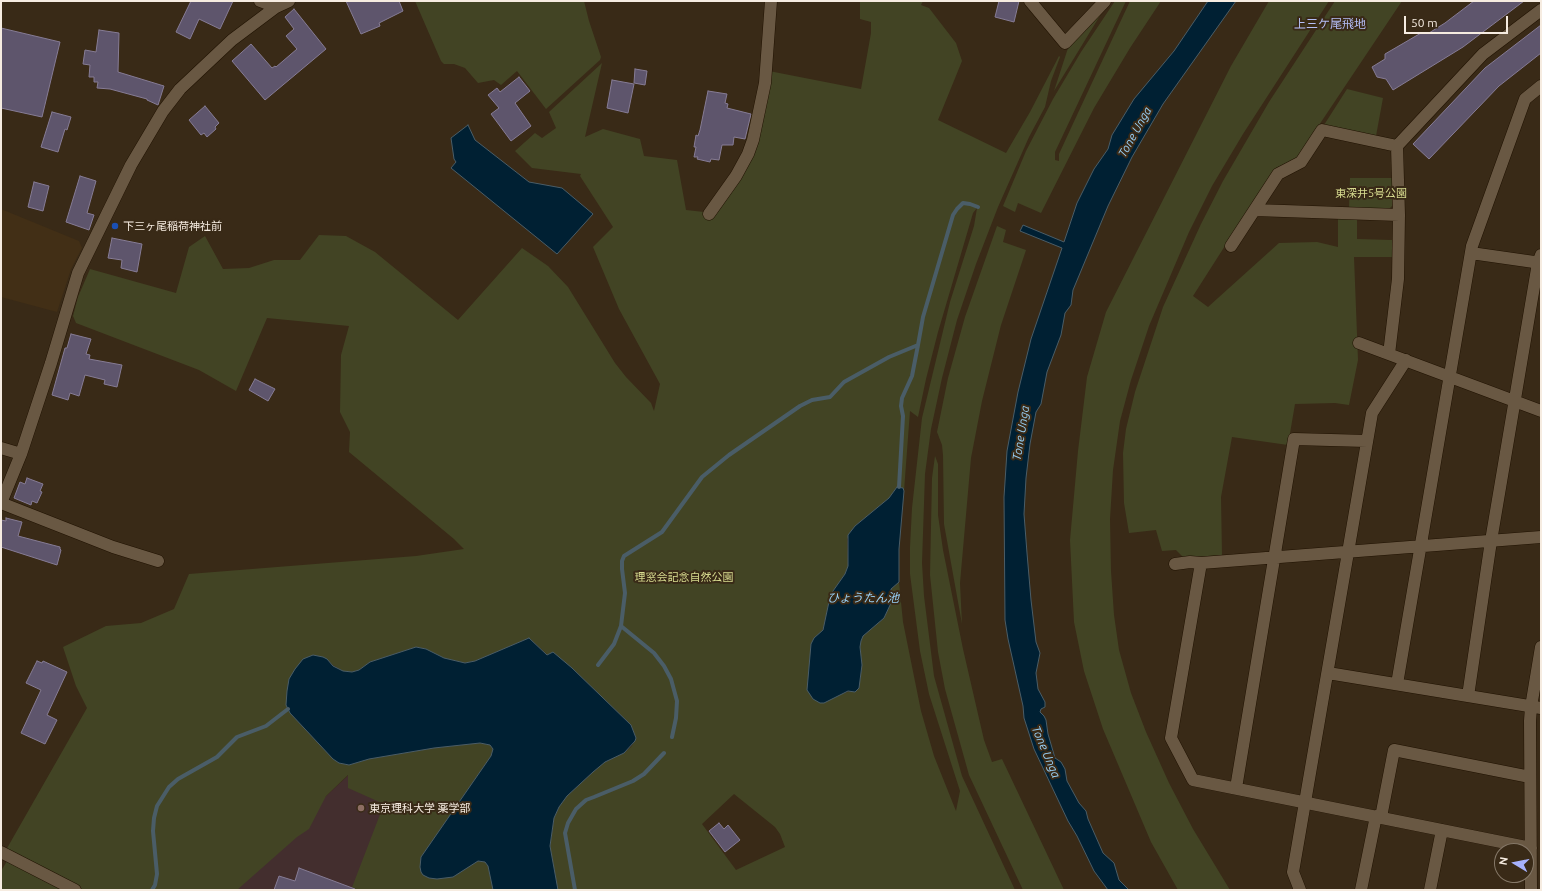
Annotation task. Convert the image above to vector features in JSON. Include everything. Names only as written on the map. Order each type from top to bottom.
[{"type":"street","points":[[260,1],[276,7]]},
{"type":"street","points":[[158,561],[113,547],[1,503],[21,454],[51,363],[78,273],[131,165],[163,111],[180,89],[232,40],[276,7],[289,1]]},
{"type":"street","points":[[709,214],[736,176],[748,154],[753,140],[764,89],[772,1]]},
{"type":"street","points":[[1030,1],[1065,43],[1105,1]]},
{"type":"street","points":[[1389,354],[1398,280],[1399,215],[1397,146],[1483,54],[1541,10]]},
{"type":"street","points":[[1398,684],[1472,246],[1525,99],[1541,86]]},
{"type":"street","points":[[1231,246],[1278,174],[1301,162],[1322,130],[1397,146]]},
{"type":"street","points":[[1255,210],[1399,215]]},
{"type":"street","points":[[1468,696],[1491,541],[1540,260],[1471,253]]},
{"type":"street","points":[[1359,343],[1541,411]]},
{"type":"street","points":[[1300,890],[1293,872],[1372,412],[1406,360]]},
{"type":"street","points":[[1236,788],[1294,439],[1367,441]]},
{"type":"street","points":[[1,448],[21,454]]},
{"type":"street","points":[[1175,564],[1541,537]]},
{"type":"street","points":[[1201,563],[1171,738],[1193,780],[1506,843]]},
{"type":"street","points":[[1531,843],[1530,777],[1541,647]]},
{"type":"street","points":[[1328,673],[1536,708]]},
{"type":"street","points":[[1361,890],[1394,750],[1530,777]]},
{"type":"street","points":[[1430,890],[1442,830]]},
{"type":"street","points":[[1,852],[75,890]]},
{"type":"shaded area","points":[[1,209],[79,241],[82,248],[71,269],[57,312],[1,297]]},
{"type":"shaded area","name":"東京理科大学 薬学部","points":[[434,748],[399,890],[225,890],[354,770]]},
{"type":"green space","points":[[415,1],[584,1],[601,57],[600,60],[546,109],[517,71],[501,85],[494,80],[478,83],[465,68],[454,64],[444,64],[441,61]]},
{"type":"green space","name":"理窓会記念自然公園","points":[[860,1],[923,1],[921,5],[929,8],[956,43],[962,61],[938,120],[1006,153],[1030,112],[1059,56],[1060,57],[1051,81],[1045,107],[1029,137],[998,207],[976,264],[957,320],[931,429],[925,474],[922,563],[924,596],[934,676],[962,776],[1015,890],[558,890],[550,846],[554,818],[559,807],[567,796],[593,772],[605,762],[624,753],[631,747],[636,738],[631,725],[572,668],[548,655],[529,638],[475,661],[465,663],[444,658],[426,649],[416,647],[370,662],[359,670],[352,672],[343,671],[327,659],[290,713],[333,759],[339,763],[349,765],[369,759],[434,748],[480,743],[490,745],[493,749],[491,756],[421,857],[420,867],[478,861],[485,862],[488,866],[493,890],[351,890],[384,804],[348,788],[348,775],[326,796],[309,829],[297,837],[237,890],[1,890],[1,871],[12,853],[6,850],[87,708],[76,686],[63,647],[106,626],[141,623],[174,609],[189,574],[416,556],[464,549],[349,452],[350,432],[340,412],[341,355],[349,326],[267,318],[236,391],[199,370],[76,323],[73,316],[78,297],[90,269],[176,293],[189,247],[205,236],[223,269],[249,268],[274,260],[300,260],[319,235],[346,236],[375,252],[458,320],[522,248],[548,266],[568,287],[615,363],[651,403],[654,411],[660,384],[619,309],[593,247],[613,227],[580,176],[581,174],[532,168],[515,151],[535,133],[542,138],[556,128],[549,112],[602,63],[585,137],[603,129],[640,139],[644,156],[677,160],[686,210],[713,213],[743,170],[769,71],[861,89],[871,33],[871,22],[860,19]],"holes":[[[977,208],[974,226],[950,302],[922,418],[912,508],[910,547],[910,574],[920,651],[929,694],[960,791],[956,811],[934,756],[921,711],[903,622],[899,582],[891,589],[891,603],[884,618],[863,636],[861,641],[860,647],[862,665],[859,688],[834,698],[810,664],[810,657],[824,626],[830,597],[845,574],[848,566],[847,539],[855,526],[889,498],[897,487],[903,488],[904,491],[910,411],[918,417],[938,332],[973,213]],[[734,794],[775,827],[780,834],[785,847],[736,870],[702,824]]]},
{"type":"green space","points":[[1115,1],[1126,1],[1055,152],[1055,160],[1059,161],[1059,154],[1130,1],[1161,1],[1130,48],[1094,108],[1041,213],[1018,203],[1015,212],[1003,206],[1026,151],[1053,99],[1081,52]]},
{"type":"green space","points":[[1269,1],[1329,1],[1243,134],[1212,186],[1189,232],[1149,326],[1131,380],[1120,421],[1113,470],[1110,519],[1111,571],[1114,615],[1119,650],[1131,693],[1146,732],[1169,783],[1193,829],[1230,890],[1178,890],[1151,842],[1103,729],[1084,671],[1074,622],[1070,540],[1078,451],[1087,377],[1106,312],[1231,66]]},
{"type":"green space","points":[[1335,1],[1402,1],[1297,158],[1274,169],[1193,296],[1208,307],[1279,243],[1317,242],[1338,247],[1338,218],[1357,219],[1357,239],[1392,240],[1393,257],[1354,257],[1358,360],[1349,405],[1335,403],[1295,404],[1288,445],[1232,437],[1221,497],[1222,555],[1184,558],[1176,550],[1162,551],[1156,530],[1129,533],[1124,503],[1123,453],[1126,429],[1135,392],[1163,307],[1201,224],[1223,181],[1269,102]]},
{"type":"green space","points":[[1104,9],[1054,91],[1069,45]]},
{"type":"green space","points":[[1347,89],[1383,98],[1376,136],[1324,125]]},
{"type":"green space","name":"東深井5号公園","points":[[1350,178],[1392,178],[1392,206],[1389,209],[1349,208]]},
{"type":"green space","points":[[997,226],[1006,230],[1003,242],[1026,250],[1001,325],[982,401],[971,458],[960,583],[962,624],[944,524],[943,455],[942,445],[937,432],[948,378],[965,317]]},
{"type":"green space","points":[[935,456],[938,464],[938,515],[943,550],[963,649],[984,740],[992,762],[1002,759],[1064,890],[1023,890],[969,775],[945,689],[938,652],[930,575],[932,478]]},
{"type":"water","name":"Tone Unga","points":[[1208,1],[1236,1],[1163,104],[1132,157],[1108,206],[1073,290],[1071,305],[1065,313],[1061,335],[1047,372],[1041,404],[1036,412],[1026,478],[1024,514],[1027,553],[1036,642],[1040,653],[1036,673],[1038,689],[1045,702],[1045,707],[1041,709],[1040,712],[1046,720],[1048,734],[1055,758],[1061,762],[1065,769],[1067,781],[1079,803],[1086,811],[1103,853],[1114,863],[1119,880],[1129,890],[1108,890],[1094,871],[1068,821],[1034,749],[1024,718],[1023,706],[1005,620],[1004,497],[1007,451],[1018,392],[1031,339],[1062,248],[1020,231],[1023,225],[1064,242],[1077,203],[1094,169],[1108,149],[1112,135],[1134,99],[1174,51]]},
{"type":"water","points":[[468,125],[475,140],[529,182],[562,188],[593,214],[557,254],[451,168],[456,162],[454,159],[451,138]]},
{"type":"water","name":"ひょうたん池","points":[[897,487],[903,488],[904,491],[899,549],[899,582],[891,589],[891,603],[884,618],[863,636],[861,641],[860,647],[862,665],[859,688],[855,692],[848,691],[824,703],[820,703],[813,699],[807,690],[811,644],[814,638],[823,630],[830,597],[845,574],[848,566],[848,535],[855,526],[889,498]]},
{"type":"water","points":[[529,638],[547,655],[553,652],[572,668],[631,725],[636,738],[635,741],[624,753],[605,762],[593,772],[567,796],[559,807],[554,818],[550,846],[558,890],[493,890],[488,866],[485,862],[478,861],[453,877],[437,879],[429,878],[421,872],[421,857],[491,756],[493,749],[490,745],[480,743],[434,748],[369,759],[349,765],[339,763],[333,759],[290,713],[286,705],[289,679],[303,659],[313,655],[327,659],[333,666],[343,671],[352,672],[359,670],[370,662],[416,647],[426,649],[444,658],[465,663],[475,661]]},
{"type":"building","points":[[191,1],[233,1],[220,29],[199,19],[190,39],[176,32]]},
{"type":"building","points":[[346,1],[399,1],[403,11],[379,23],[380,26],[361,34]]},
{"type":"building","points":[[999,1],[1019,1],[1014,22],[995,17]]},
{"type":"building","points":[[1474,1],[1524,1],[1463,47],[1393,90],[1386,79],[1377,77],[1372,67],[1385,59],[1385,54],[1421,33],[1429,33]]},
{"type":"building","points":[[294,9],[326,49],[265,100],[232,61],[251,44],[272,68],[275,66],[276,67],[297,49],[286,36],[294,29],[285,17]]},
{"type":"building","points":[[1541,25],[1541,53],[1499,86],[1429,159],[1413,144],[1485,68]]},
{"type":"building","points":[[1,28],[60,42],[42,117],[1,108]]},
{"type":"building","points":[[99,30],[119,33],[118,72],[164,86],[158,105],[147,99],[110,89],[97,88],[98,82],[94,82],[94,77],[89,77],[90,65],[83,64],[85,50],[96,52]]},
{"type":"building","points":[[635,69],[647,71],[645,85],[634,83]]},
{"type":"building","points":[[519,77],[530,91],[515,103],[531,126],[511,141],[491,114],[499,108],[488,95],[497,88],[500,92]]},
{"type":"building","points":[[612,80],[634,84],[628,113],[607,108]]},
{"type":"building","points":[[708,91],[727,94],[725,103],[728,104],[727,108],[751,114],[745,139],[734,137],[733,145],[722,145],[719,160],[711,159],[710,162],[694,157],[696,135],[698,136],[700,130]]},
{"type":"building","points":[[205,106],[219,123],[215,127],[216,129],[207,137],[204,133],[201,135],[189,120]]},
{"type":"building","points":[[52,112],[71,117],[67,130],[65,129],[58,152],[41,147]]},
{"type":"building","points":[[80,176],[96,181],[87,213],[94,215],[89,230],[66,222]]},
{"type":"building","points":[[34,182],[49,186],[43,211],[28,207]]},
{"type":"building","points":[[112,238],[142,244],[137,272],[121,268],[122,260],[108,258]]},
{"type":"building","points":[[71,334],[91,339],[86,354],[90,355],[89,359],[122,365],[117,387],[104,384],[105,380],[85,375],[79,396],[70,393],[68,400],[52,395],[65,348],[67,348]]},
{"type":"building","points":[[255,379],[275,389],[268,401],[249,390]]},
{"type":"building","points":[[27,478],[43,484],[40,491],[42,492],[37,503],[32,501],[31,505],[14,498],[20,482],[25,484]]},
{"type":"building","points":[[6,518],[22,522],[18,536],[60,547],[61,550],[57,565],[1,547],[1,520],[6,521]]},
{"type":"building","points":[[37,661],[42,663],[43,661],[67,672],[47,715],[57,720],[45,744],[21,733],[41,690],[26,683]]},
{"type":"building","points":[[719,823],[724,829],[728,825],[740,840],[725,852],[709,831]]},
{"type":"building","points":[[299,868],[355,890],[274,890],[279,876],[295,881]]},
{"type":"waterway","points":[[672,737],[676,718],[677,701],[671,679],[664,666],[654,653],[621,626],[625,593],[622,569],[622,561],[624,556],[662,532],[702,477],[729,455],[800,406],[812,400],[830,397],[844,382],[889,357],[918,345],[923,317],[953,215],[963,203],[978,207]]},
{"type":"waterway","points":[[899,487],[903,416],[901,406],[902,398],[912,376],[918,345]]},
{"type":"waterway","points":[[598,665],[614,644],[621,626]]},
{"type":"waterway","points":[[152,890],[155,885],[157,874],[153,831],[154,818],[157,806],[169,787],[178,779],[217,757],[237,737],[266,726],[288,709]]},
{"type":"waterway","points":[[575,890],[565,833],[568,823],[576,809],[586,800],[633,781],[644,774],[664,753]]},
{"type":"place","name":"下三ヶ尾稲荷神社前","points":[[115,226]]},
{"type":"place","name":"東京理科大学 薬学部","points":[[361,808]]},
{"type":"district","name":"上三ケ尾飛地","points":[[1330,24]]}]
